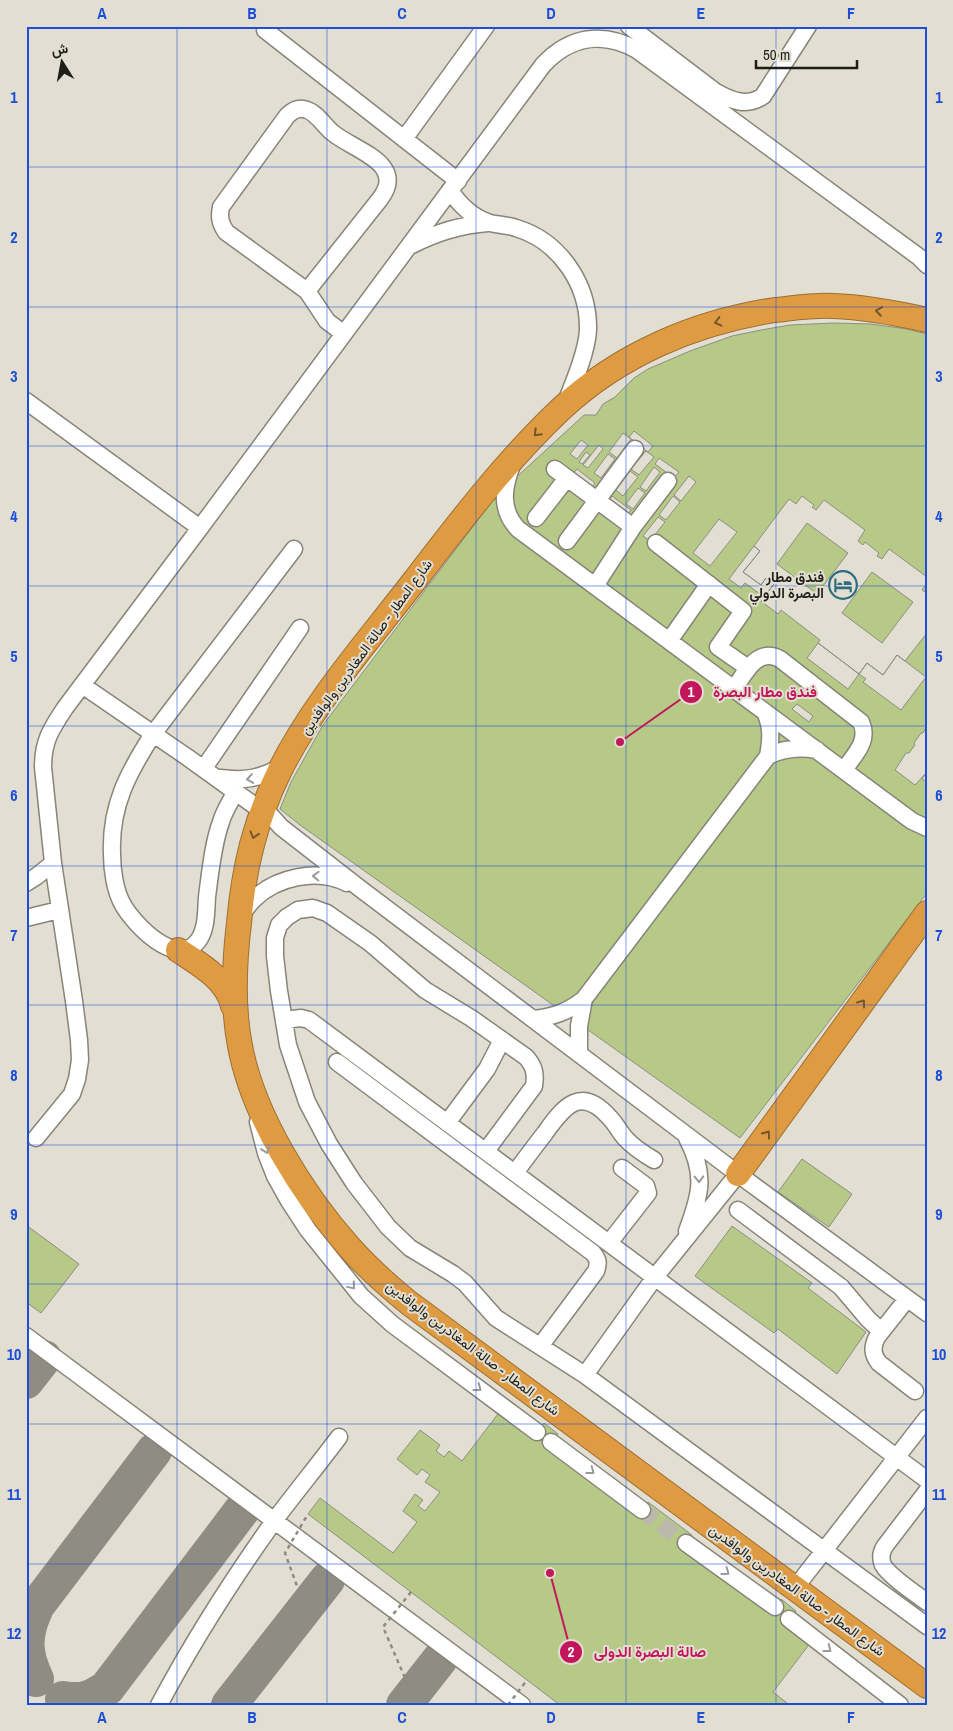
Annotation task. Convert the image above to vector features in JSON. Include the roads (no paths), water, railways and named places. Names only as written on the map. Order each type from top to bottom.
[{"type":"highway","name":"شارع المطار - صالة المغادرين والوافدين","points":[[927,320],[870,309],[831,306],[792,308],[752,314],[701,326],[654,346],[620,364],[564,406],[518,452],[472,505],[337,681],[282,766],[253,837],[246,866],[234,962],[234,998],[240,1046],[250,1086],[262,1115],[300,1183],[351,1249],[381,1279],[409,1303],[927,1686]]},
{"type":"highway","points":[[738,1174],[927,913]]},
{"type":"highway","points":[[178,950],[207,970],[224,985],[232,1001],[238,1025]]},
{"type":"lane","points":[[404,138],[486,26]]},
{"type":"lane","points":[[628,26],[716,92],[727,98],[747,103],[756,101],[763,96],[808,26]]},
{"type":"lane","points":[[264,30],[404,138],[454,186],[457,202],[466,211],[490,223],[517,228],[541,239],[561,256],[577,278],[586,304],[588,331],[574,382],[564,406]]},
{"type":"lane","points":[[36,1138],[72,1094],[78,1079],[80,1060],[75,1007],[59,910],[44,785],[43,753],[52,727],[82,684],[543,65],[561,49],[585,33],[617,41],[638,50],[919,257],[927,265]]},
{"type":"lane","points":[[307,290],[386,191],[388,180],[386,170],[380,162],[334,135],[310,111],[302,108],[293,110],[287,116],[221,207],[219,216],[221,225],[226,232],[307,290],[327,321],[344,334]]},
{"type":"lane","points":[[408,246],[448,229],[490,223]]},
{"type":"lane","points":[[26,401],[200,528]]},
{"type":"lane","points":[[567,541],[635,449]]},
{"type":"lane","points":[[518,452],[505,488],[506,507],[512,522],[518,529],[912,821],[927,828]]},
{"type":"lane","points":[[536,518],[561,474],[633,527]]},
{"type":"lane","points":[[595,586],[633,527],[668,481]]},
{"type":"lane","points":[[656,543],[744,611],[718,647],[748,668]]},
{"type":"lane","points":[[236,791],[220,822],[210,874],[205,922],[201,933],[197,941],[188,948],[178,950],[168,948],[142,929],[122,904],[112,854],[114,822],[122,790],[128,775],[153,734],[294,549]]},
{"type":"lane","points":[[669,641],[709,584]]},
{"type":"lane","points":[[210,773],[300,628]]},
{"type":"lane","points":[[734,689],[748,668],[756,660],[762,657],[775,656],[780,659],[861,722],[864,741],[844,770]]},
{"type":"lane","points":[[82,684],[263,809],[281,827],[362,890],[738,1174],[927,1313]]},
{"type":"lane","points":[[765,712],[771,732],[768,756]]},
{"type":"lane","points":[[533,1019],[561,1014],[584,999],[768,756],[774,752],[795,748],[817,750]]},
{"type":"lane","points":[[210,773],[240,780],[251,780],[282,766]]},
{"type":"lane","points":[[26,883],[38,876],[53,863]]},
{"type":"lane","points":[[239,918],[253,900],[266,890],[294,877],[318,875],[341,880],[362,890]]},
{"type":"lane","points":[[486,1151],[534,1086],[536,1075],[533,1065],[526,1057],[471,1018],[425,990],[370,943],[339,920],[313,908],[298,910],[287,916],[279,926],[275,938],[277,975],[288,1045],[307,1102],[317,1125],[354,1183],[388,1227],[410,1248],[465,1283],[496,1318],[585,1374],[927,1626]]},
{"type":"lane","points":[[26,918],[59,910]]},
{"type":"lane","points":[[579,1054],[579,1026],[584,999]]},
{"type":"lane","points":[[284,1020],[302,1018],[309,1020],[927,1480]]},
{"type":"lane","points":[[447,1123],[493,1060],[502,1040]]},
{"type":"lane","points":[[337,1062],[593,1253],[597,1258],[599,1264],[596,1271],[541,1345]]},
{"type":"lane","points":[[250,1086],[260,1134],[275,1176],[308,1230],[355,1289],[392,1324],[537,1432]]},
{"type":"lane","points":[[515,1173],[561,1111],[575,1102],[584,1101],[604,1111],[637,1150],[654,1160]]},
{"type":"lane","points":[[680,1246],[700,1189],[700,1174],[695,1153],[685,1133]]},
{"type":"lane","points":[[609,1243],[648,1194],[646,1186],[622,1168]]},
{"type":"lane","points":[[585,1374],[655,1277],[738,1174]]},
{"type":"lane","points":[[738,1210],[841,1287],[868,1319],[881,1331]]},
{"type":"lane","points":[[907,1299],[881,1331],[874,1344],[873,1351],[879,1363],[915,1391]]},
{"type":"lane","points":[[26,1336],[522,1705]]},
{"type":"lane","points":[[794,1588],[927,1418]]},
{"type":"lane","points":[[159,1705],[236,1576],[274,1521],[339,1437]]},
{"type":"lane","points":[[552,1442],[642,1510]]},
{"type":"lane","points":[[927,1491],[884,1546],[881,1558],[887,1570],[927,1602]]},
{"type":"lane","points":[[686,1543],[774,1607]]},
{"type":"lane","points":[[790,1619],[900,1705]]},
{"type":"tunnel","points":[[642,1510],[686,1543]]},
{"type":"place","name":"فندق مطار البصرة الدولي","points":[[843,585]]},
{"type":"place","name":"فندق مطار البصرة","points":[[620,742]]},
{"type":"place","name":"صالة البصرة الدولى","points":[[550,1573]]}]
